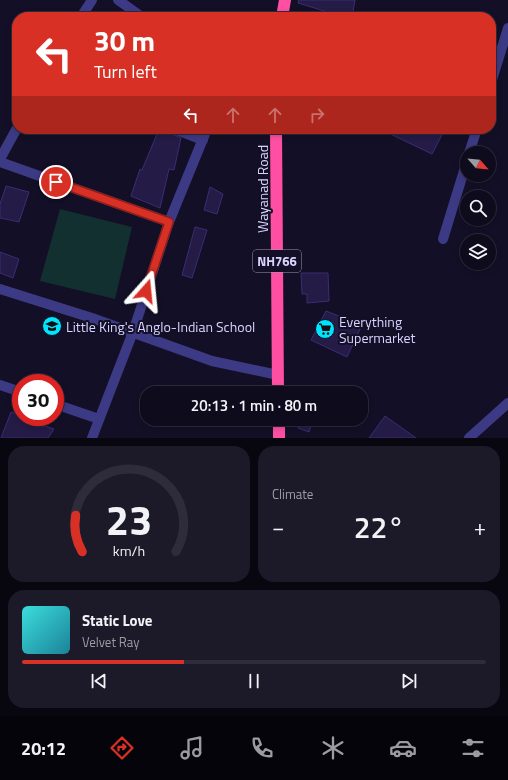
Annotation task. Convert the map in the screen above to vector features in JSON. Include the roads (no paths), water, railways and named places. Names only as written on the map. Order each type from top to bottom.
[{"type":"highway","points":[[283,12],[286,0]]},
{"type":"highway","name":"Wayanad Road","points":[[276,134],[278,386]]},
{"type":"highway","points":[[279,426],[279,438]]},
{"type":"street","points":[[84,12],[92,0]]},
{"type":"street","points":[[118,0],[135,12]]},
{"type":"street","points":[[496,67],[508,28]]},
{"type":"street","points":[[14,134],[0,161],[169,222]]},
{"type":"street","points":[[187,134],[203,140]]},
{"type":"street","points":[[92,438],[133,332],[169,222],[205,134]]},
{"type":"street","points":[[471,146],[475,134]]},
{"type":"street","points":[[443,239],[461,182]]},
{"type":"street","points":[[0,289],[92,318],[212,361],[278,375]]},
{"type":"street","points":[[0,385],[12,389]]},
{"type":"street","points":[[468,438],[508,403]]},
{"type":"street","points":[[64,407],[99,420]]},
{"type":"place","name":"Little King's Anglo-Indian School","points":[[52,326]]},
{"type":"place","name":"Everything Supermarket","points":[[325,329]]}]
